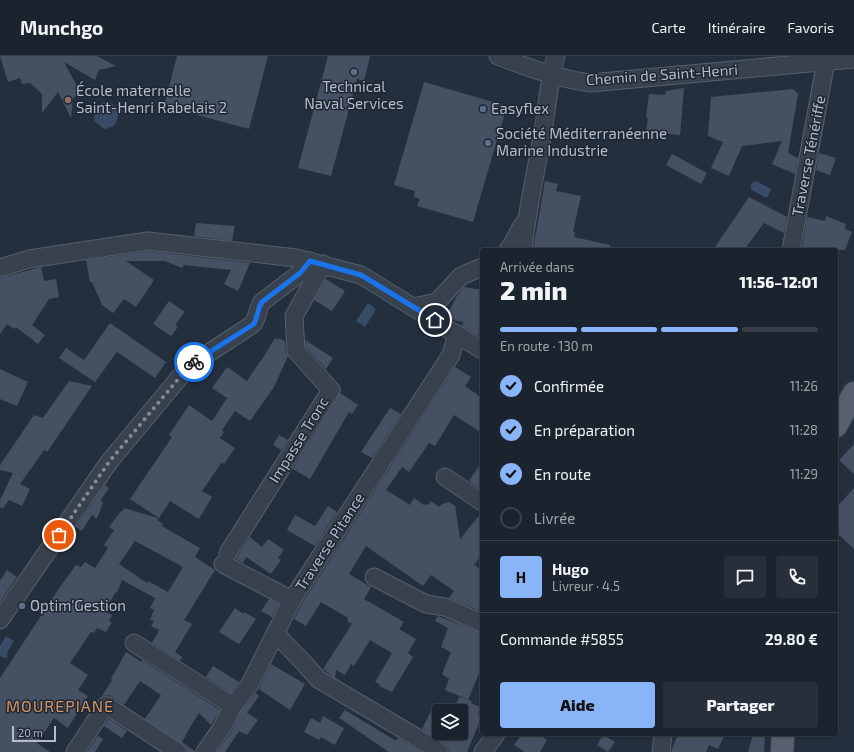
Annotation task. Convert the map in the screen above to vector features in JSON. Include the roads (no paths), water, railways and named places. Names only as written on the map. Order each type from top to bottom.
[{"type":"main road","points":[[838,422],[854,393]]},
{"type":"main road","points":[[782,752],[783,736]]},
{"type":"street","name":"Chemin de Saint-Henri","points":[[498,56],[551,75],[572,81],[590,83],[854,59]]},
{"type":"street","points":[[523,248],[526,217],[543,132],[551,75],[556,56]]},
{"type":"street","name":"Traverse Ténériffe","points":[[791,248],[826,61]]},
{"type":"street","points":[[509,248],[526,217]]},
{"type":"street","points":[[0,268],[29,259],[148,241],[296,258],[361,275],[480,349]]},
{"type":"street","points":[[0,620],[109,462],[189,366],[254,324],[257,319],[258,307],[262,302],[300,273],[316,263]]},
{"type":"street","name":"Impasse Tronc","points":[[292,600],[225,558],[331,390],[296,351],[294,316],[316,263]]},
{"type":"street","points":[[413,306],[437,302],[461,276],[480,268]]},
{"type":"street","name":"Traverse Pitance","points":[[205,752],[221,729],[233,706],[250,684],[292,600],[451,355],[457,334]]},
{"type":"street","points":[[445,477],[480,501]]},
{"type":"street","points":[[374,577],[426,604],[445,607],[480,622]]},
{"type":"street","points":[[275,633],[304,662],[318,679],[439,752]]},
{"type":"street","points":[[134,642],[233,706]]},
{"type":"street","points":[[75,752],[106,705],[178,752]]},
{"type":"street","points":[[483,752],[495,736]]},
{"type":"street","points":[[661,752],[663,736]]},
{"type":"water","points":[[110,102],[119,111],[118,118],[112,127],[104,129],[94,121],[96,108],[103,103]]},
{"type":"water","points":[[756,181],[771,189],[767,198],[751,190],[751,184]]},
{"type":"water","points":[[368,303],[376,309],[365,327],[356,321]]},
{"type":"water","points":[[6,636],[14,641],[7,653],[8,657],[4,658],[0,656],[0,646]]},
{"type":"place","name":"Technical Naval Services","points":[[354,72]]},
{"type":"place","name":"École maternelle Saint-Henri Rabelais 2","points":[[68,100]]},
{"type":"place","name":"Easyflex","points":[[483,109]]},
{"type":"place","name":"Société Méditerranéenne Marine Industrie","points":[[488,143]]},
{"type":"place","name":"Optim'Gestion","points":[[22,606]]},
{"type":"district","name":"MOUREPIANE","points":[[60,706]]}]
